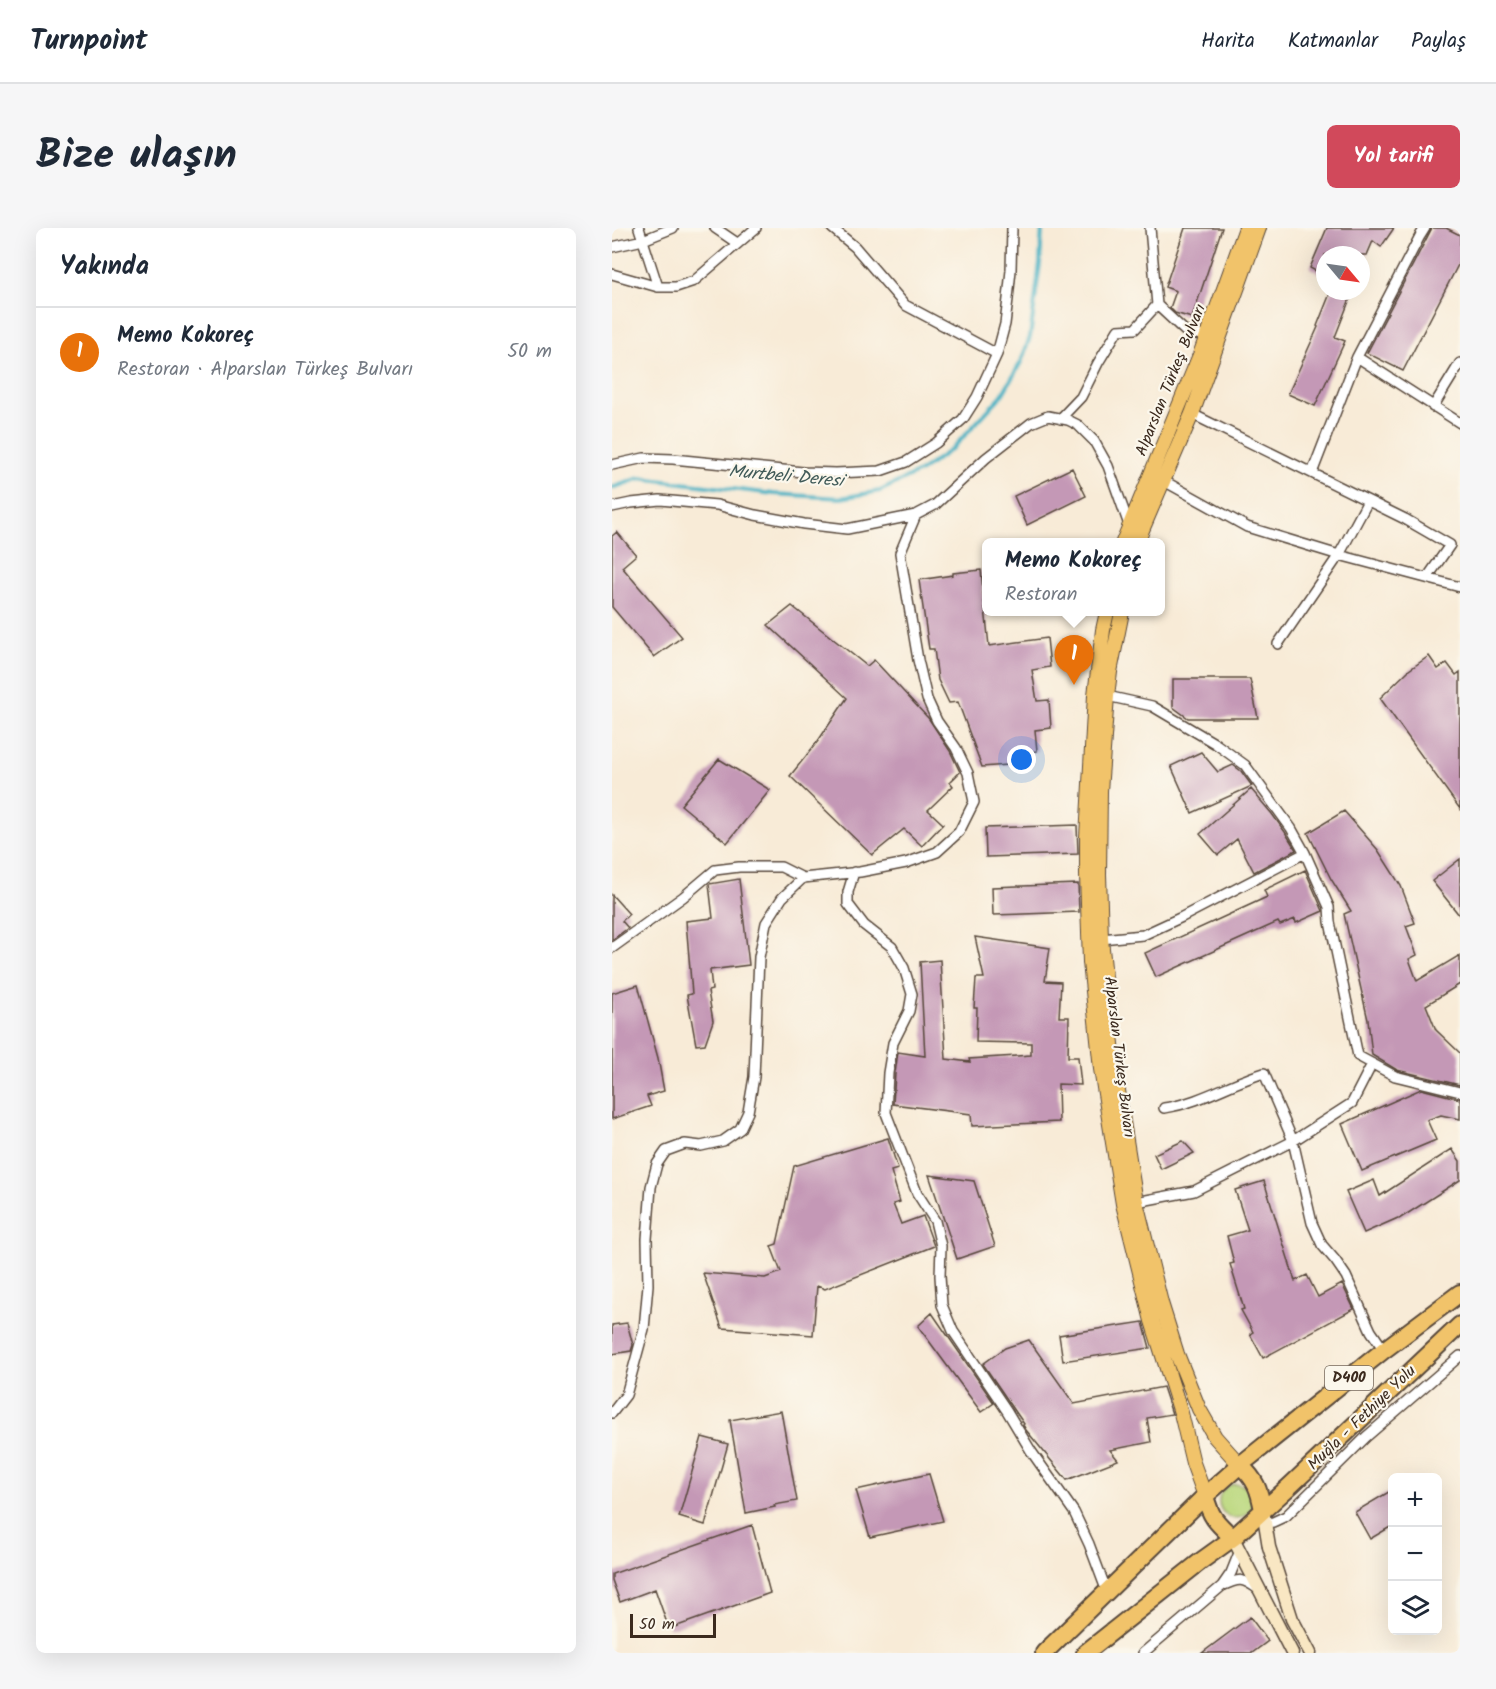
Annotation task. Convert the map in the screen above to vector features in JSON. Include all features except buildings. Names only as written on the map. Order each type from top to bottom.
[{"type":"highway","name":"Muğla - Fethiye Yolu","points":[[1240,1465],[1384,1350],[1460,1293]]},
{"type":"highway","name":"Muğla - Fethiye Yolu","points":[[1265,1516],[1460,1325]]},
{"type":"highway","name":"D400","points":[[1044,1653],[1205,1496],[1240,1465]]},
{"type":"highway","points":[[1240,1465],[1258,1487],[1265,1516]]},
{"type":"highway","points":[[1205,1496],[1209,1512],[1236,1545]]},
{"type":"highway","name":"D400","points":[[1085,1653],[1201,1561],[1236,1545],[1265,1516]]},
{"type":"main road","name":"Alparslan Türkeş Bulvarı","points":[[1125,538],[1207,337],[1246,228]]},
{"type":"main road","name":"Alparslan Türkeş Bulvarı","points":[[1140,538],[1192,414],[1259,228]]},
{"type":"main road","name":"Alparslan Türkeş Bulvarı","points":[[1106,616],[1095,695],[1087,856],[1090,962],[1101,1070],[1123,1204],[1149,1310],[1181,1413],[1193,1463],[1205,1496]]},
{"type":"main road","name":"Alparslan Türkeş Bulvarı","points":[[1121,616],[1107,696],[1100,791],[1101,939],[1115,1072],[1136,1203],[1161,1303],[1199,1409],[1215,1437],[1240,1465]]},
{"type":"street","points":[[639,228],[658,287]]},
{"type":"street","points":[[612,247],[643,240],[673,228]]},
{"type":"street","points":[[715,228],[737,243]]},
{"type":"street","points":[[612,274],[658,287],[676,286],[694,281],[756,228]]},
{"type":"street","points":[[832,228],[855,247],[904,305],[997,354]]},
{"type":"street","points":[[612,465],[644,458],[673,459],[803,472],[836,473],[880,471],[906,462],[936,443],[963,419],[977,397],[997,354],[1005,324],[1008,299],[1012,228]]},
{"type":"street","points":[[1150,228],[1157,305],[1185,331],[1207,337]]},
{"type":"street","points":[[1312,473],[1357,357],[1425,228]]},
{"type":"street","points":[[1060,419],[1081,397],[1118,330],[1135,329],[1157,305]]},
{"type":"street","points":[[1357,357],[1460,423]]},
{"type":"street","points":[[1433,407],[1460,363]]},
{"type":"street","points":[[1192,414],[1405,519],[1450,545],[1427,578]]},
{"type":"street","points":[[612,507],[631,502],[660,500],[717,505],[785,520],[848,529],[916,515],[935,505],[986,458],[1030,423],[1048,417],[1078,424],[1094,441],[1108,466],[1129,525]]},
{"type":"street","points":[[1164,481],[1247,527],[1460,588]]},
{"type":"street","points":[[1278,644],[1339,555],[1368,501]]},
{"type":"street","points":[[612,948],[683,897],[715,870],[739,867],[781,867],[803,878],[854,872],[906,863],[937,852],[959,832],[974,802],[968,773],[956,748],[937,721],[927,699],[900,553],[916,515]]},
{"type":"street","points":[[1107,696],[1152,706],[1216,744],[1245,765],[1291,828],[1305,853],[1329,908],[1358,1056],[1395,1076],[1460,1092]]},
{"type":"street","points":[[1101,939],[1143,935],[1305,853]]},
{"type":"street","points":[[854,872],[848,892],[848,904],[864,925],[892,947],[904,968],[912,994],[909,1011],[893,1043],[888,1073],[886,1113],[917,1193],[935,1221],[941,1246],[942,1305],[953,1331],[1008,1411],[1031,1451],[1074,1512],[1107,1592]]},
{"type":"street","points":[[612,1413],[626,1395],[644,1329],[648,1285],[646,1239],[651,1187],[657,1164],[666,1151],[685,1144],[701,1146],[723,1141],[740,1129],[748,1112],[754,1077],[759,957],[766,923],[782,898],[803,878]]},
{"type":"street","points":[[1136,1203],[1194,1191],[1293,1141],[1352,1103],[1372,1064]]},
{"type":"street","points":[[1164,1108],[1180,1106],[1264,1073],[1293,1141],[1312,1223],[1322,1245],[1346,1276],[1371,1331],[1384,1350]]},
{"type":"street","points":[[1265,1516],[1273,1522],[1286,1516],[1366,1437],[1460,1356]]},
{"type":"street","points":[[1265,1516],[1269,1547],[1292,1620],[1310,1653]]},
{"type":"street","points":[[1143,1653],[1222,1586],[1230,1573],[1236,1545]]},
{"type":"street","points":[[1236,1545],[1292,1653]]},
{"type":"street","points":[[1222,1586],[1237,1580],[1245,1580],[1260,1591]]},
{"type":"green space","points":[[1236,1484],[1248,1489],[1253,1501],[1248,1513],[1236,1518],[1224,1513],[1219,1501],[1224,1489]]},
{"type":"waterway","name":"Murtbeli Deresi","points":[[612,488],[640,478],[774,494],[841,498],[880,491],[921,471],[953,448],[1002,395],[1021,362],[1030,337],[1040,263],[1042,228]]},
{"type":"place","name":"Memo Kokoreç","points":[[1074,685]]}]
